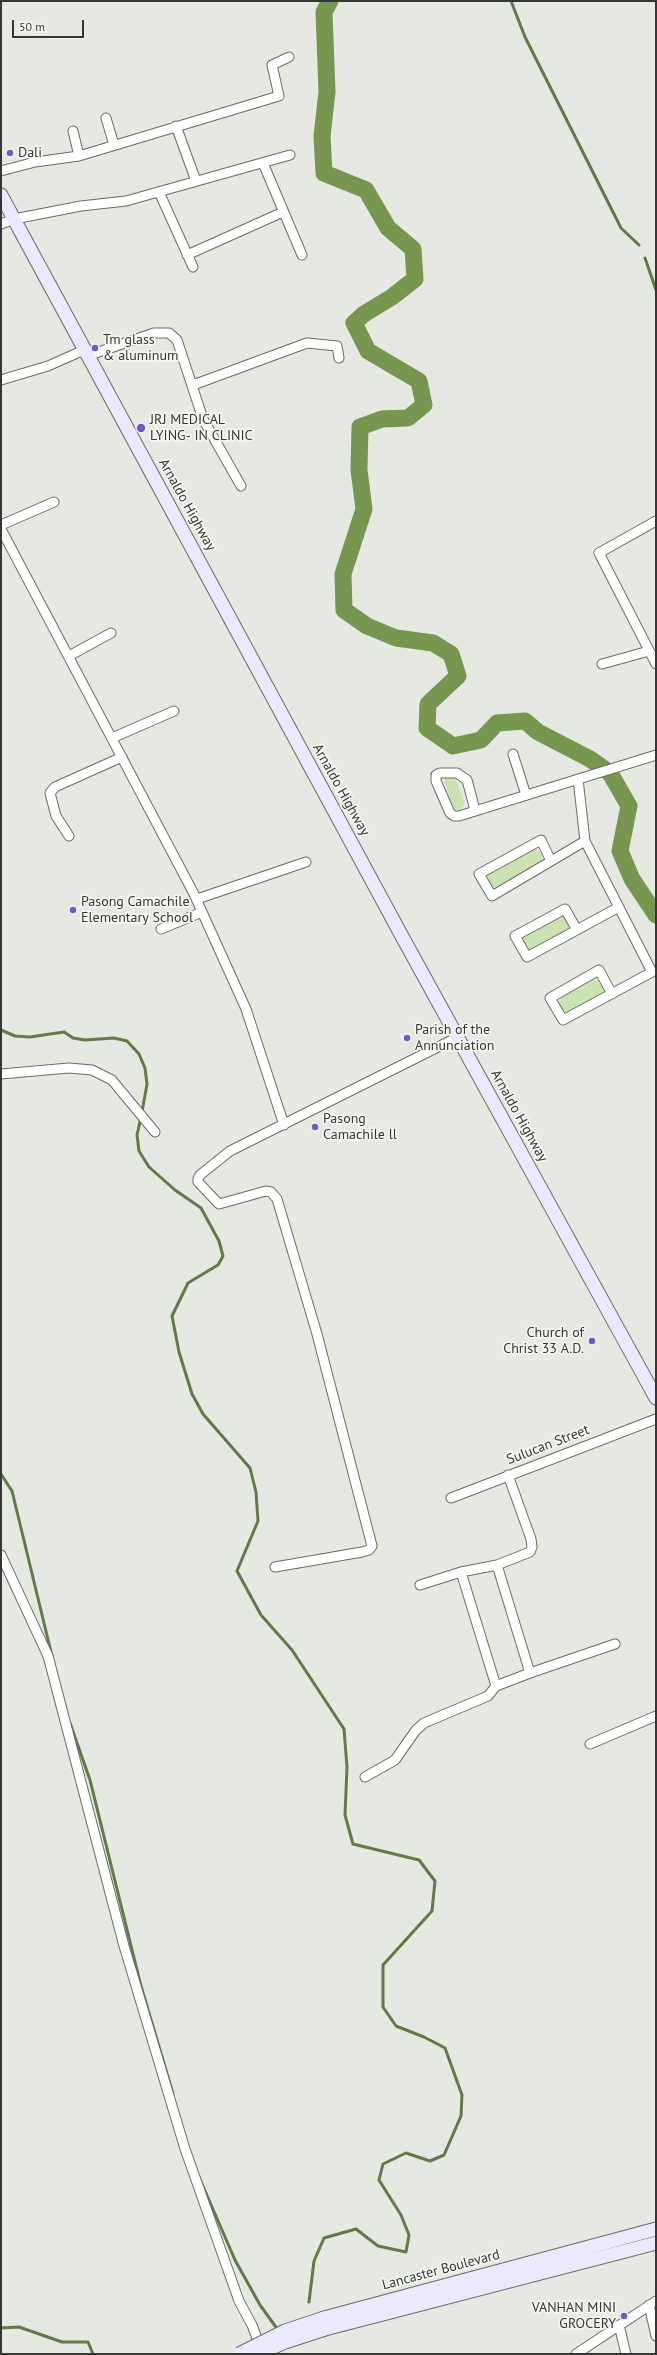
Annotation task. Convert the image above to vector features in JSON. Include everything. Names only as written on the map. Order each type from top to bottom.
[{"type":"main road","name":"Arnaldo Highway","points":[[1,195],[458,1037],[656,1398]]},
{"type":"main road","name":"Lancaster Boulevard","points":[[258,2354],[325,2324],[656,2229]]},
{"type":"main road","name":"Lancaster Boulevard","points":[[240,2354],[285,2331],[325,2324],[656,2243]]},
{"type":"street","points":[[1,171],[34,162],[79,156],[279,96],[272,65],[289,57]]},
{"type":"street","points":[[106,118],[114,145]]},
{"type":"street","points":[[176,126],[196,181]]},
{"type":"street","points":[[73,131],[79,156]]},
{"type":"street","points":[[1,224],[14,219],[81,206],[126,201],[290,155]]},
{"type":"street","points":[[263,163],[302,255]]},
{"type":"street","points":[[159,192],[193,267]]},
{"type":"street","points":[[187,255],[283,212]]},
{"type":"street","points":[[1,380],[154,333],[169,333],[177,340],[203,419],[241,486]]},
{"type":"street","points":[[193,385],[308,343],[337,346],[339,358]]},
{"type":"street","points":[[1,525],[54,502]]},
{"type":"street","points":[[656,521],[599,553],[656,664]]},
{"type":"street","points":[[1,530],[69,656],[196,899],[246,1009],[284,1125]]},
{"type":"street","points":[[69,656],[111,633]]},
{"type":"street","points":[[602,664],[649,651]]},
{"type":"street","points":[[112,738],[174,711]]},
{"type":"street","points":[[513,754],[526,795]]},
{"type":"street","points":[[475,810],[467,780],[457,773],[440,773],[436,775],[436,781],[450,813],[454,816],[475,810],[526,795],[656,755]]},
{"type":"street","points":[[69,836],[56,816],[50,793],[55,787],[122,757]]},
{"type":"street","points":[[578,779],[585,840],[652,972],[612,994],[563,1020],[550,998],[599,970],[612,994]]},
{"type":"street","points":[[551,861],[541,840],[479,874],[492,896],[551,861],[585,840]]},
{"type":"street","points":[[196,899],[306,862]]},
{"type":"street","points":[[577,930],[566,909],[515,936],[527,957],[577,930],[619,906]]},
{"type":"street","points":[[161,930],[202,912]]},
{"type":"street","points":[[275,1567],[362,1552],[369,1550],[372,1546],[317,1334],[276,1199],[271,1192],[266,1191],[219,1204],[198,1182],[200,1175],[230,1151],[458,1037]]},
{"type":"street","points":[[1,1074],[69,1068],[92,1070],[112,1080],[154,1132]]},
{"type":"street","name":"Sulucan Street","points":[[451,1498],[656,1419]]},
{"type":"street","points":[[420,1585],[461,1572],[497,1564],[523,1556],[530,1552],[532,1547],[508,1475]]},
{"type":"street","points":[[1,1555],[48,1656],[124,1946],[185,2150],[239,2301],[252,2325],[262,2354]]},
{"type":"street","points":[[497,1564],[530,1673]]},
{"type":"street","points":[[461,1572],[496,1686]]},
{"type":"street","points":[[365,1777],[395,1760],[416,1730],[424,1723],[488,1696],[496,1686],[615,1644]]},
{"type":"street","points":[[590,1744],[656,1716]]},
{"type":"street","points":[[576,2354],[652,2303],[656,2336]]},
{"type":"street","points":[[619,2325],[626,2354]]},
{"type":"street","points":[[590,2344],[592,2354]]},
{"type":"green space","points":[[446,777],[456,779],[465,804],[460,810],[453,808],[444,783]]},
{"type":"green space","points":[[534,848],[542,853],[542,863],[499,888],[490,885],[487,879],[489,873]]},
{"type":"green space","points":[[561,915],[565,916],[570,927],[569,930],[531,950],[526,948],[523,942],[524,936]]},
{"type":"green space","points":[[593,979],[599,980],[605,990],[604,993],[570,1013],[561,1010],[559,1004],[562,996]]},
{"type":"waterway","points":[[330,1],[324,12],[327,92],[322,136],[324,173],[366,190],[388,228],[413,249],[415,279],[392,297],[364,314],[354,323],[368,351],[419,381],[424,405],[408,418],[382,419],[360,427],[359,470],[364,509],[343,574],[344,610],[367,626],[396,638],[433,643],[451,654],[458,676],[428,704],[427,728],[453,746],[481,740],[497,723],[525,721],[538,732],[590,759],[610,773],[629,806],[620,851],[632,879],[656,915]]},
{"type":"waterway","points":[[511,1],[525,37],[621,228],[639,245]]},
{"type":"waterway","points":[[645,258],[656,290]]},
{"type":"waterway","points":[[1,1030],[15,1036],[30,1037],[64,1032],[73,1038],[85,1040],[114,1038],[127,1041],[139,1054],[145,1068],[147,1084],[142,1112]]},
{"type":"waterway","points":[[141,1117],[137,1135],[139,1151],[149,1167],[175,1190],[201,1208],[219,1241],[223,1256],[218,1265],[188,1283],[172,1316],[179,1352],[192,1394],[203,1414],[250,1468],[256,1492],[258,1521],[237,1571],[261,1615],[292,1650],[344,1729],[347,1767],[345,1815],[353,1844],[419,1860],[435,1881],[432,1911],[383,1965],[383,2007],[396,2026],[424,2037],[445,2048],[462,2095],[461,2116],[444,2155],[430,2161],[406,2153],[383,2164],[379,2180],[401,2215],[409,2235],[406,2252],[378,2246],[356,2229],[324,2238],[314,2261],[309,2302]]},
{"type":"waterway","points":[[1,1474],[12,1491],[52,1656]]},
{"type":"waterway","points":[[70,1723],[90,1780],[141,1986],[173,2094]]},
{"type":"waterway","points":[[199,2177],[235,2260],[260,2305],[278,2330]]},
{"type":"waterway","points":[[1,2328],[19,2327],[62,2342],[88,2342],[93,2354]]},
{"type":"place","name":"Dali","points":[[10,153]]},
{"type":"place","name":"Tm glass & aluminum","points":[[95,348]]},
{"type":"place","name":"JRJ MEDICAL LYING- IN CLINIC","points":[[141,428]]},
{"type":"place","name":"Pasong Camachile Elementary School","points":[[73,910]]},
{"type":"place","name":"Parish of the Annunciation","points":[[407,1038]]},
{"type":"place","name":"Pasong Camachile ll","points":[[315,1127]]},
{"type":"place","name":"Church of Christ 33 A.D.","points":[[592,1341]]},
{"type":"place","name":"VANHAN MINI GROCERY","points":[[624,2316]]}]
